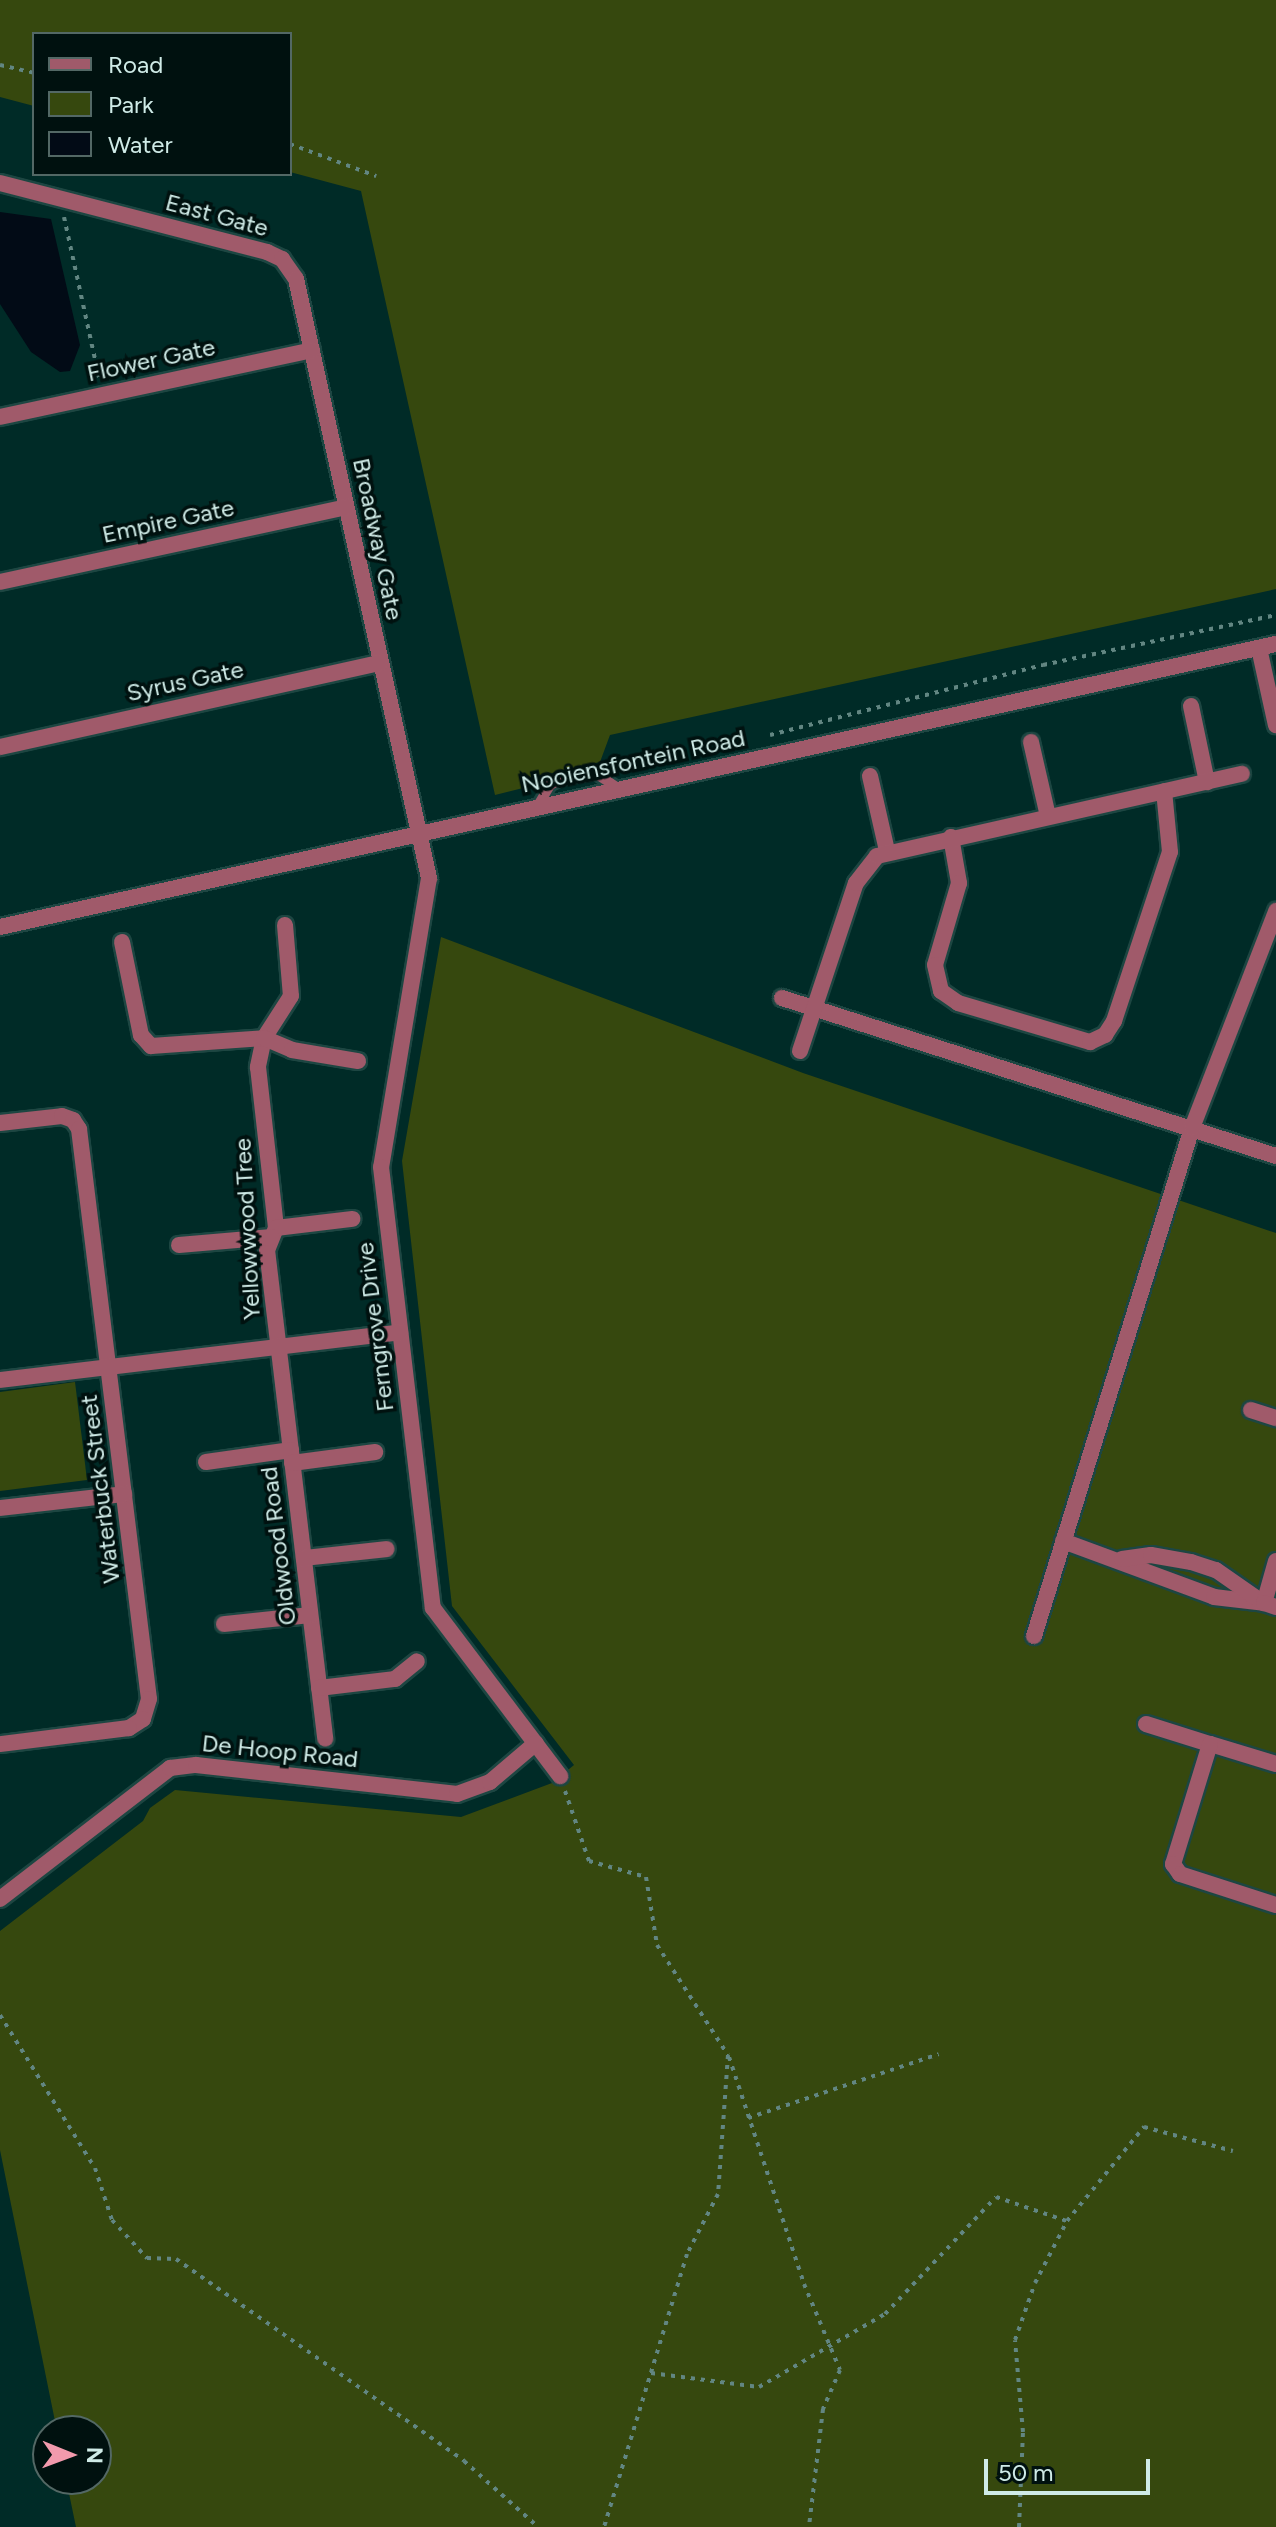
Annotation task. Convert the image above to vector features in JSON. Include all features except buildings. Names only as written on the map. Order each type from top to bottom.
[{"type":"street","name":"East Gate","points":[[0,183],[282,259]]},
{"type":"street","name":"Broadway Gate","points":[[282,259],[296,279],[419,833]]},
{"type":"street","name":"Flower Gate","points":[[0,417],[312,350]]},
{"type":"street","name":"Empire Gate","points":[[0,582],[346,507]]},
{"type":"street","points":[[1268,646],[1276,725]]},
{"type":"street","name":"Nooiensfontein Road","points":[[0,927],[1268,646]]},
{"type":"street","name":"Syrus Gate","points":[[0,747],[380,663]]},
{"type":"street","points":[[1191,706],[1207,782]]},
{"type":"street","points":[[1031,742],[1048,816]]},
{"type":"street","points":[[800,1051],[812,1008],[861,872],[887,851],[1242,774]]},
{"type":"street","points":[[870,776],[887,851]]},
{"type":"street","points":[[951,837],[959,883],[935,965],[941,991],[952,1001],[1090,1042],[1105,1035],[1114,1021],[1170,852],[1164,791]]},
{"type":"street","name":"Ferngrove Drive","points":[[419,833],[429,878],[427,909],[382,1159],[433,1608],[560,1776]]},
{"type":"street","points":[[1034,1636],[1192,1128],[1276,911]]},
{"type":"street","name":"Yellowwood Tree","points":[[279,1347],[267,1250],[274,1232],[258,1067],[264,1038],[291,996],[285,925]]},
{"type":"street","points":[[122,942],[141,1035],[148,1044],[163,1047],[264,1038],[292,1050],[358,1061]]},
{"type":"street","points":[[782,998],[1276,1156]]},
{"type":"street","name":"Waterbuck Street","points":[[0,1123],[62,1116],[77,1124],[83,1147],[149,1699],[145,1715],[122,1730],[0,1744]]},
{"type":"street","points":[[179,1245],[352,1219]]},
{"type":"street","points":[[0,1380],[400,1332]]},
{"type":"street","name":"Oldwood Road","points":[[279,1347],[325,1739]]},
{"type":"street","points":[[1251,1410],[1276,1418]]},
{"type":"street","points":[[206,1462],[375,1452]]},
{"type":"street","points":[[0,1508],[124,1494]]},
{"type":"street","points":[[1063,1541],[1122,1559],[1203,1594],[1270,1605]]},
{"type":"street","points":[[304,1558],[387,1549]]},
{"type":"street","points":[[1122,1559],[1151,1555],[1191,1562],[1216,1570],[1270,1605]]},
{"type":"street","points":[[1270,1605],[1276,1561]]},
{"type":"street","points":[[224,1624],[310,1615]]},
{"type":"street","points":[[319,1688],[395,1679],[417,1661]]},
{"type":"street","points":[[1146,1724],[1276,1764]]},
{"type":"street","name":"De Hoop Road","points":[[0,1899],[170,1768],[196,1765],[457,1794],[490,1782],[536,1743]]},
{"type":"street","points":[[1210,1744],[1173,1864],[1180,1874],[1276,1905]]},
{"type":"path","points":[[0,65],[32,73]]},
{"type":"path","points":[[292,145],[376,176]]},
{"type":"path","points":[[60,198],[101,395]]},
{"type":"path","points":[[756,738],[1043,665],[1276,615]]},
{"type":"path","points":[[560,1776],[589,1861],[646,1877],[657,1945],[728,2055],[748,2119],[840,2370],[823,2409],[809,2527]]},
{"type":"path","points":[[0,2015],[95,2168],[112,2220],[147,2258],[176,2259],[464,2461],[538,2527]]},
{"type":"path","points":[[748,2119],[939,2054]]},
{"type":"path","points":[[604,2527],[687,2254],[718,2194],[728,2055]]},
{"type":"path","points":[[1019,2527],[1023,2432],[1015,2340],[1035,2283],[1067,2221],[1144,2127],[1233,2151]]},
{"type":"path","points":[[651,2373],[759,2387],[885,2314],[996,2197],[1067,2221]]},
{"type":"green space","points":[[0,0],[1276,0],[1276,589],[610,735],[600,762],[545,775],[531,786],[495,795],[361,191],[292,173],[292,32],[32,32],[32,105],[0,97]]},
{"type":"green space","points":[[441,937],[803,1073],[1276,1233],[1276,2527],[76,2527],[69,2495],[112,2495],[112,2415],[54,2415],[0,2150],[0,1931],[143,1821],[150,1808],[175,1790],[461,1817],[552,1783],[574,1765],[452,1606],[402,1161]]},
{"type":"green space","points":[[75,1382],[87,1480],[0,1491],[0,1392]]},
{"type":"water","points":[[0,212],[51,219],[80,345],[70,371],[60,372],[31,352],[0,304]]}]
